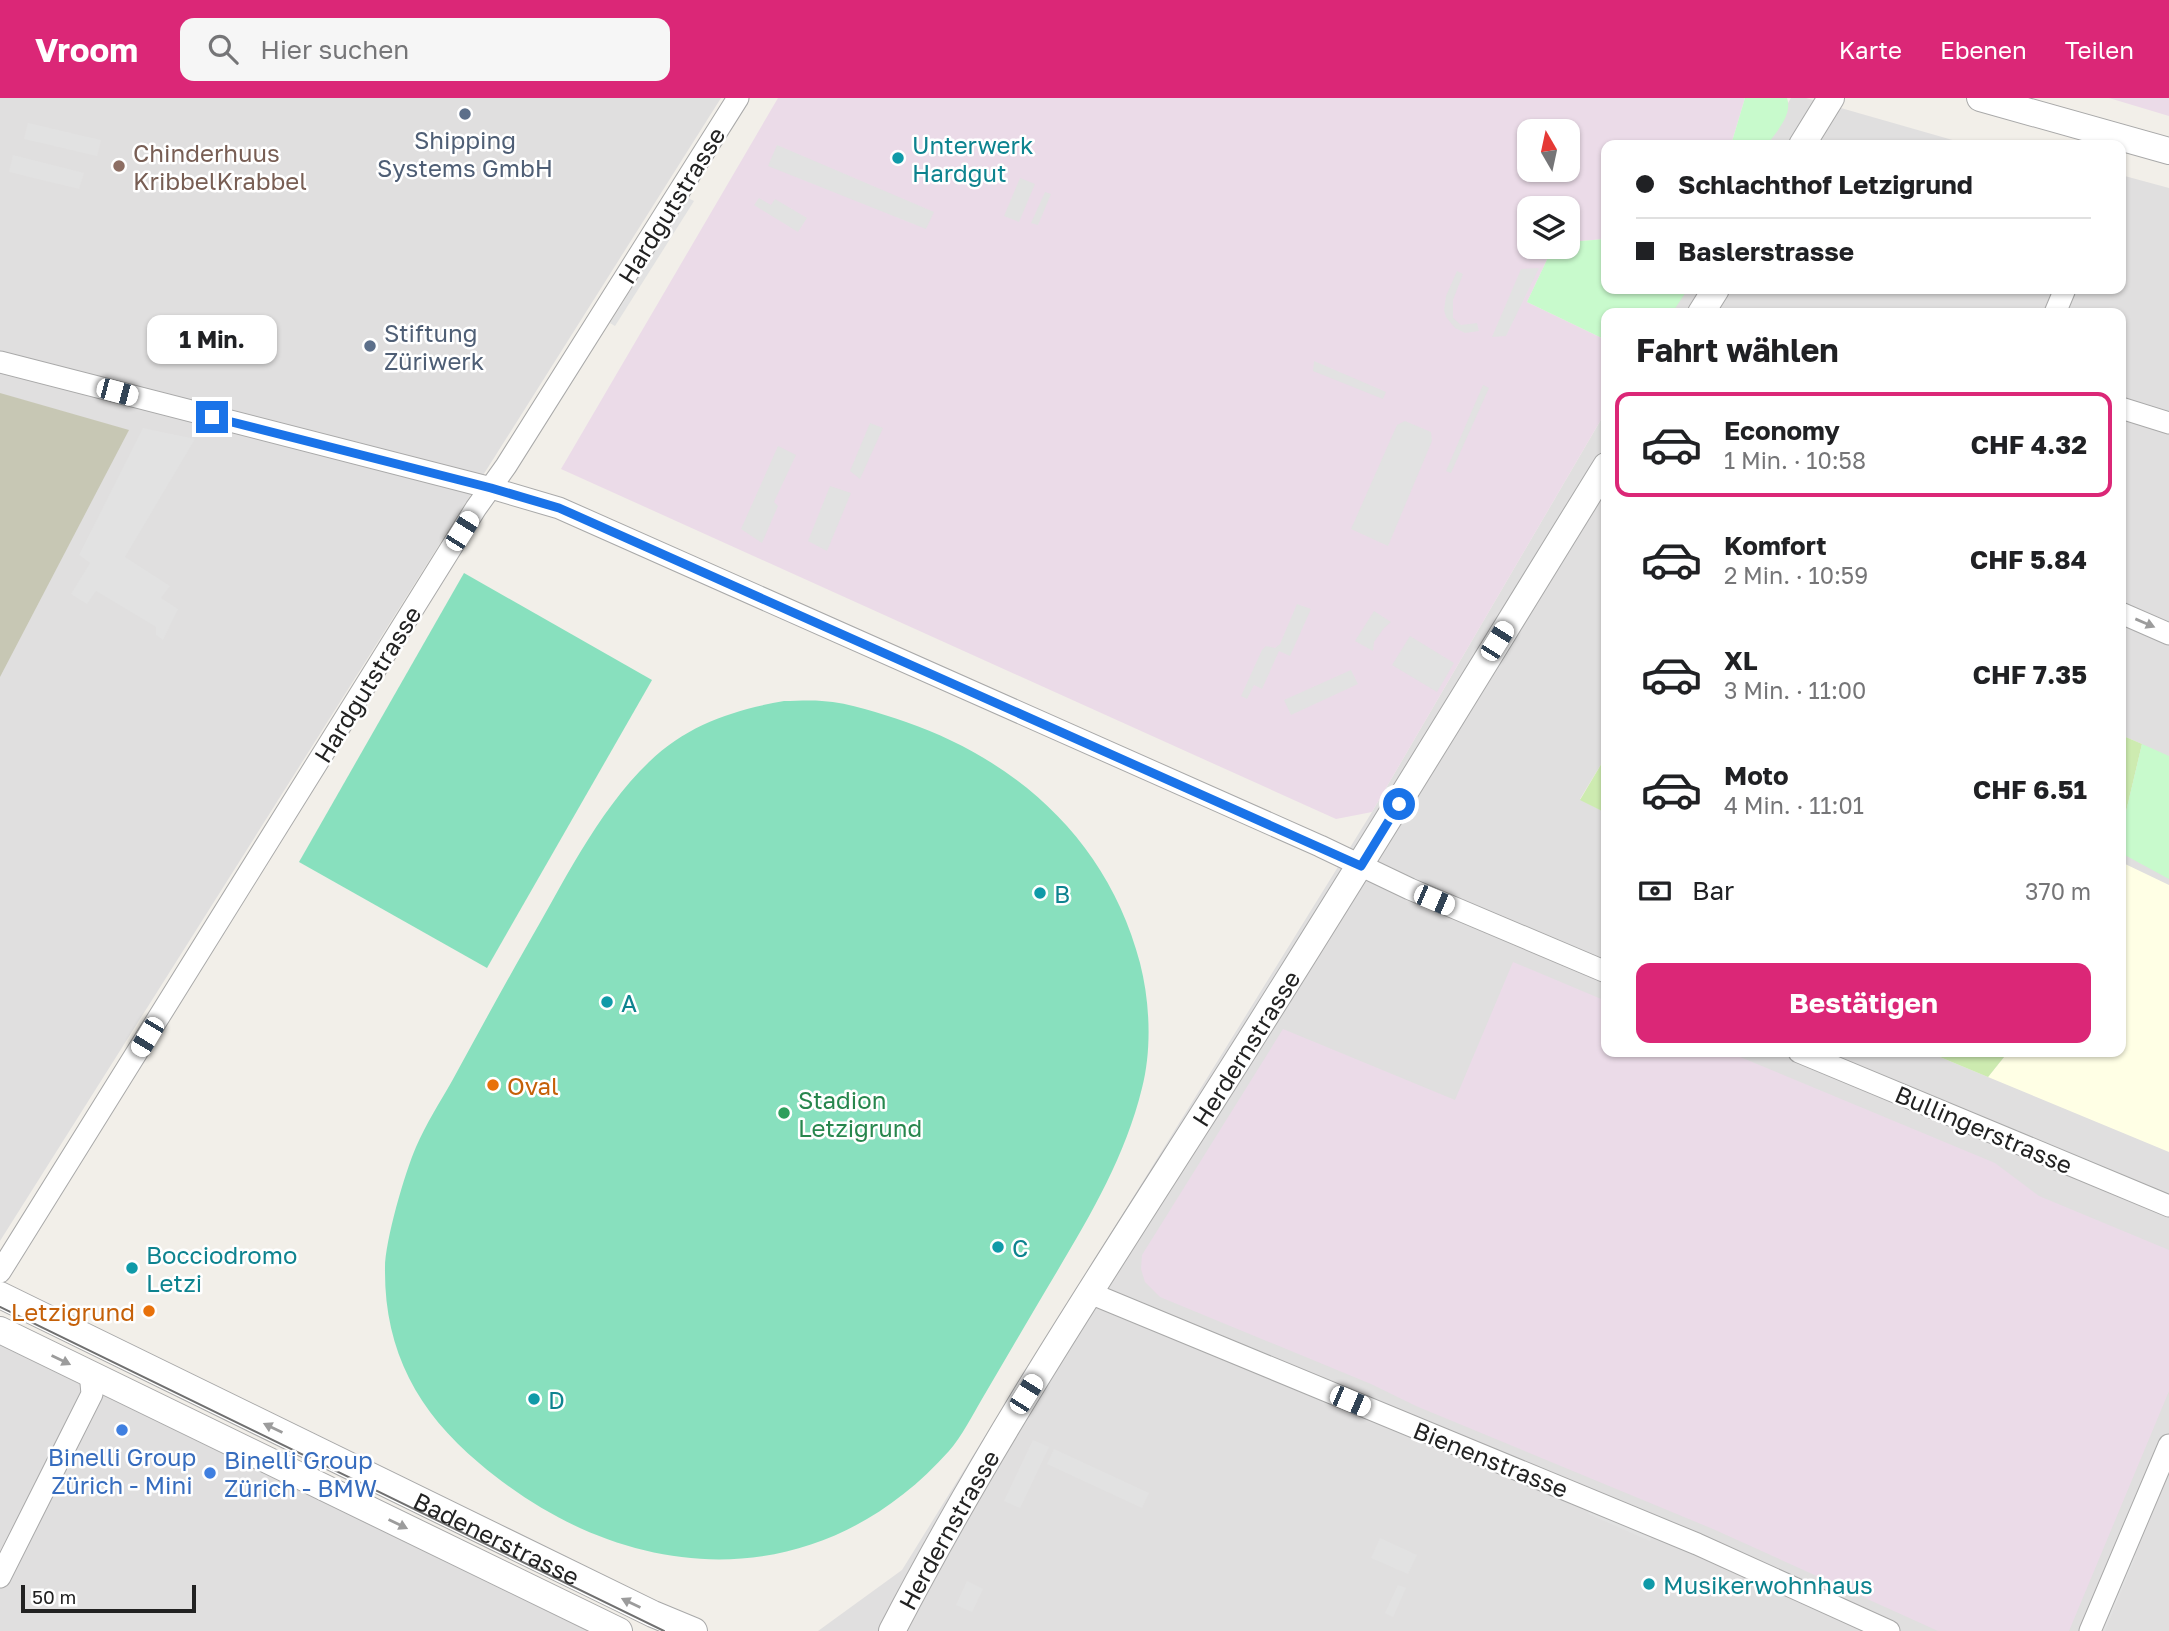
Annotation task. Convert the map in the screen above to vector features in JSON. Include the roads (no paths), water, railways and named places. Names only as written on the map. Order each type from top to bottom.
[{"type":"street","name":"Hardgutstrasse","points":[[0,1272],[738,98]]},
{"type":"street","points":[[1805,140],[1831,98]]},
{"type":"street","points":[[1980,98],[2116,140]]},
{"type":"street","points":[[2126,143],[2169,151]]},
{"type":"street","points":[[0,362],[491,488],[571,513],[1410,889],[1601,970]]},
{"type":"street","points":[[2126,410],[2169,423]]},
{"type":"street","name":"Herdernstrasse","points":[[892,1631],[916,1584],[1014,1414],[1361,866],[1601,474]]},
{"type":"street","points":[[2126,615],[2169,634]]},
{"type":"street","name":"Bullingerstrasse","points":[[1812,1057],[2169,1206]]},
{"type":"street","name":"Bienenstrasse","points":[[1090,1293],[1697,1544],[1889,1631]]},
{"type":"street","name":"Badenerstrasse","points":[[0,1295],[653,1614],[694,1631]]},
{"type":"street","name":"Badenerstrasse","points":[[0,1330],[619,1631]]},
{"type":"street","points":[[0,1577],[92,1394],[91,1383],[95,1376]]},
{"type":"street","points":[[2090,1631],[2169,1445]]},
{"type":"tram line","points":[[0,1307],[664,1631]]},
{"type":"place","name":"Shipping Systems GmbH","points":[[465,114]]},
{"type":"place","name":"Unterwerk Hardgut","points":[[898,158]]},
{"type":"place","name":"Chinderhuus KribbelKrabbel","points":[[119,166]]},
{"type":"place","name":"Stiftung Züriwerk","points":[[370,346]]},
{"type":"place","name":"B","points":[[1040,893]]},
{"type":"place","name":"A","points":[[607,1002]]},
{"type":"place","name":"Oval","points":[[493,1085]]},
{"type":"place","name":"Stadion Letzigrund","points":[[784,1113]]},
{"type":"place","name":"C","points":[[998,1247]]},
{"type":"place","name":"Bocciodromo Letzi","points":[[132,1268]]},
{"type":"place","name":"Letzigrund","points":[[149,1311]]},
{"type":"place","name":"D","points":[[534,1399]]},
{"type":"place","name":"Binelli Group Zürich - Mini","points":[[122,1430]]},
{"type":"place","name":"Binelli Group Zürich - BMW","points":[[210,1473]]},
{"type":"place","name":"Musikerwohnhaus","points":[[1649,1584]]}]
